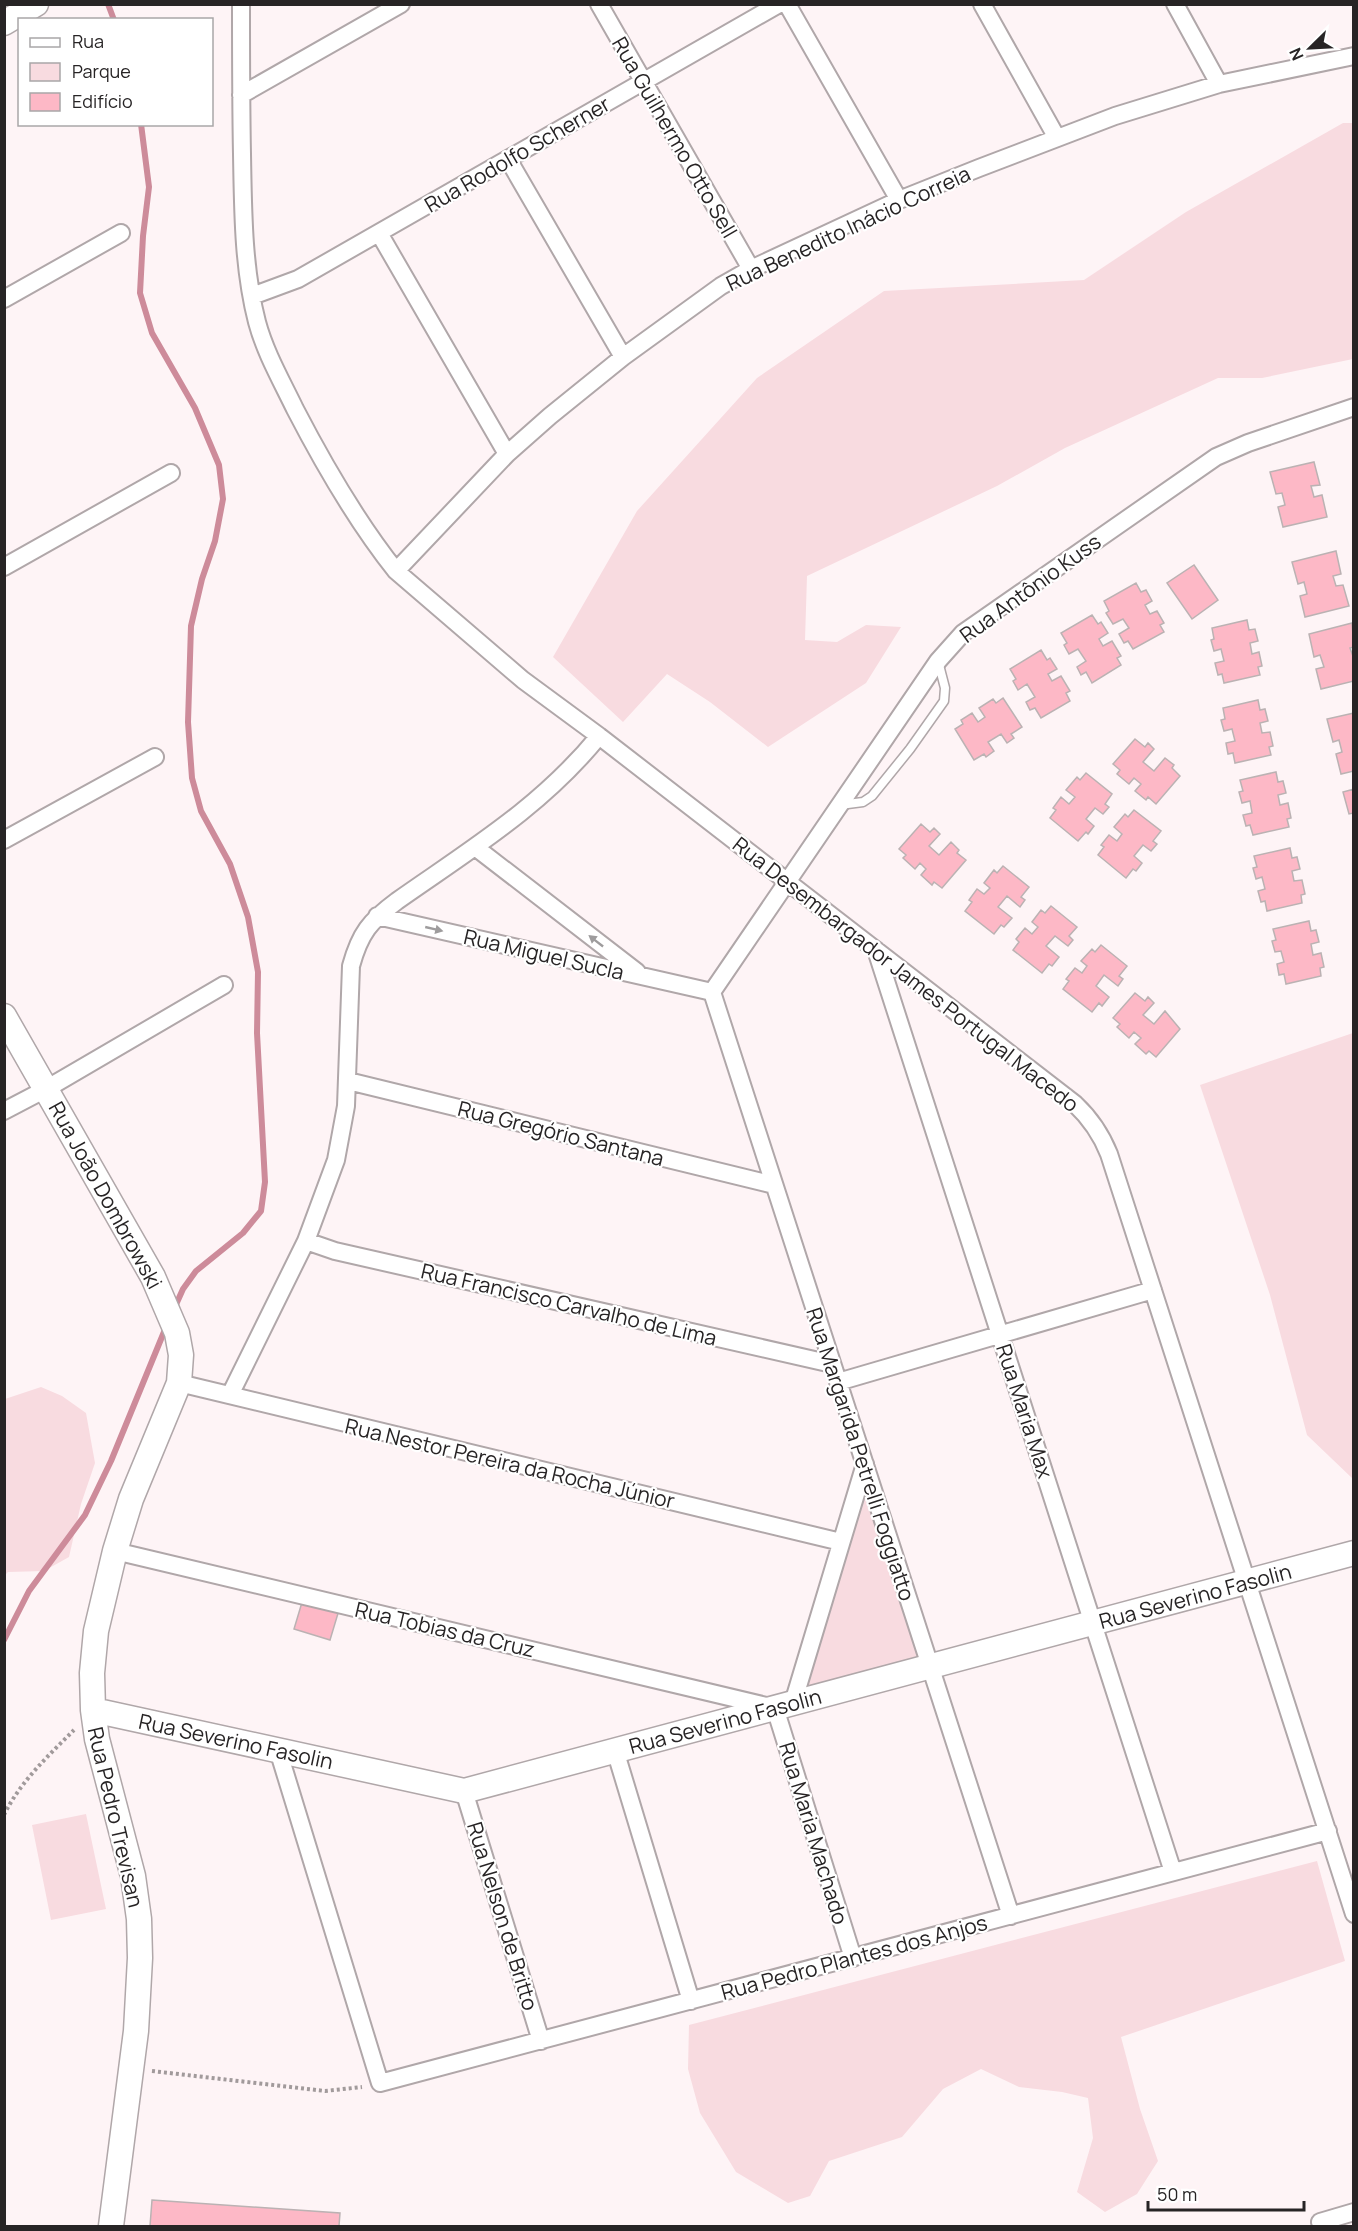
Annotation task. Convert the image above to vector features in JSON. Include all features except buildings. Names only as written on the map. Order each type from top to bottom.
[{"type":"street","points":[[4,23],[36,4]]},
{"type":"street","name":"Rua Desembargador James Portugal Macedo","points":[[241,4],[244,222],[252,296],[262,339],[302,422],[366,531],[396,571],[523,680],[1075,1104],[1090,1119],[1101,1135],[1353,1914]]},
{"type":"street","points":[[241,95],[401,4]]},
{"type":"street","name":"Rua Guilhermo Otto Sell","points":[[598,4],[751,269]]},
{"type":"street","name":"Rua Rodolfo Scherner","points":[[252,296],[276,289],[297,279],[779,4]]},
{"type":"street","points":[[787,4],[899,200]]},
{"type":"street","points":[[982,4],[1057,138]]},
{"type":"street","points":[[1175,4],[1219,84]]},
{"type":"street","name":"Rua Benedito Inácio Correia","points":[[396,571],[507,454],[586,386],[721,286],[751,269],[899,200],[1158,101],[1219,84],[1353,56]]},
{"type":"street","points":[[508,159],[623,357]]},
{"type":"street","points":[[4,299],[121,233]]},
{"type":"street","points":[[379,233],[507,454]]},
{"type":"street","name":"Rua Antônio Kuss","points":[[712,992],[938,661],[963,633],[1216,457],[1248,443],[1353,407]]},
{"type":"street","points":[[4,567],[171,473]]},
{"type":"street","points":[[230,1395],[306,1241],[336,1160],[348,1081],[351,966],[357,945],[365,930],[377,916],[529,808],[550,789],[598,736]]},
{"type":"street","points":[[4,840],[155,757]]},
{"type":"street","points":[[475,847],[643,976]]},
{"type":"street","name":"Rua Miguel Sucla","points":[[377,916],[712,992]]},
{"type":"street","name":"Rua Maria Max","points":[[876,950],[1173,1872]]},
{"type":"street","points":[[4,1110],[46,1089],[224,985]]},
{"type":"street","name":"Rua Margarida Petrelli Foggiatto","points":[[712,992],[1011,1916]]},
{"type":"street","name":"Rua João Dombrowski","points":[[4,1016],[161,1293],[177,1333],[181,1355],[179,1383]]},
{"type":"street","name":"Rua Gregório Santana","points":[[348,1081],[774,1185]]},
{"type":"street","name":"Rua Francisco Carvalho de Lima","points":[[306,1241],[335,1251],[832,1364]]},
{"type":"street","points":[[838,1382],[1153,1290]]},
{"type":"street","name":"Rua Nestor Pereira da Rocha Júnior","points":[[179,1383],[841,1542]]},
{"type":"street","name":"Rua Pedro Trevisan","points":[[111,2226],[139,1993],[139,1919],[133,1876],[103,1768],[93,1710],[96,1631],[115,1551],[131,1499],[179,1383]]},
{"type":"street","points":[[784,1705],[841,1542],[865,1464]]},
{"type":"street","name":"Rua Tobias da Cruz","points":[[115,1551],[784,1705]]},
{"type":"street","name":"Rua Severino Fasolin","points":[[93,1710],[464,1791],[1353,1553]]},
{"type":"street","name":"Rua Maria Machado","points":[[784,1705],[853,1958]]},
{"type":"street","points":[[278,1750],[380,2083]]},
{"type":"street","points":[[615,1750],[691,2001]]},
{"type":"street","name":"Rua Nelson de Britto","points":[[464,1791],[541,2041]]},
{"type":"street","name":"Rua Pedro Plantes dos Anjos","points":[[380,2083],[1328,1831]]},
{"type":"street","points":[[1320,2222],[1353,2212]]},
{"type":"lane","points":[[840,805],[863,802],[872,796],[910,749],[944,701],[945,688],[938,661]]},
{"type":"path","points":[[4,1815],[11,1800],[35,1770],[93,1710]]},
{"type":"path","points":[[130,2069],[325,2091],[353,2089],[380,2083]]},
{"type":"green space","points":[[1343,123],[1353,123],[1353,359],[1262,378],[1218,378],[1065,448],[997,486],[807,576],[805,640],[837,642],[866,625],[901,627],[866,683],[768,747],[710,702],[667,674],[623,722],[553,657],[637,511],[757,378],[884,291],[1084,280],[1186,212]]},
{"type":"green space","points":[[1354,1033],[1353,1479],[1307,1435],[1270,1295],[1200,1085]]},
{"type":"green space","points":[[41,1387],[62,1396],[86,1413],[95,1463],[81,1504],[69,1557],[44,1571],[8,1572],[5,1575],[5,1399]]},
{"type":"green space","points":[[867,1484],[922,1662],[804,1694]]},
{"type":"green space","points":[[86,1814],[106,1909],[51,1920],[32,1825]]},
{"type":"green space","points":[[1317,1861],[1345,1961],[1121,2037],[1140,2109],[1158,2161],[1137,2194],[1105,2212],[1077,2192],[1093,2138],[1088,2098],[1062,2092],[1019,2087],[981,2069],[943,2089],[902,2137],[829,2161],[810,2196],[788,2203],[736,2172],[700,2113],[688,2069],[689,2025]]},
{"type":"waterway","points":[[108,4],[113,18]]},
{"type":"waterway","points":[[141,126],[149,187],[143,236],[140,293],[152,333],[195,408],[219,465],[223,499],[215,541],[202,579],[191,626],[188,722],[192,778],[201,811],[230,864],[248,917],[258,972],[257,1033],[265,1182],[261,1211],[243,1233],[196,1271],[183,1289],[174,1309]]},
{"type":"waterway","points":[[4,1640],[29,1591],[85,1515],[111,1461],[166,1327]]}]
